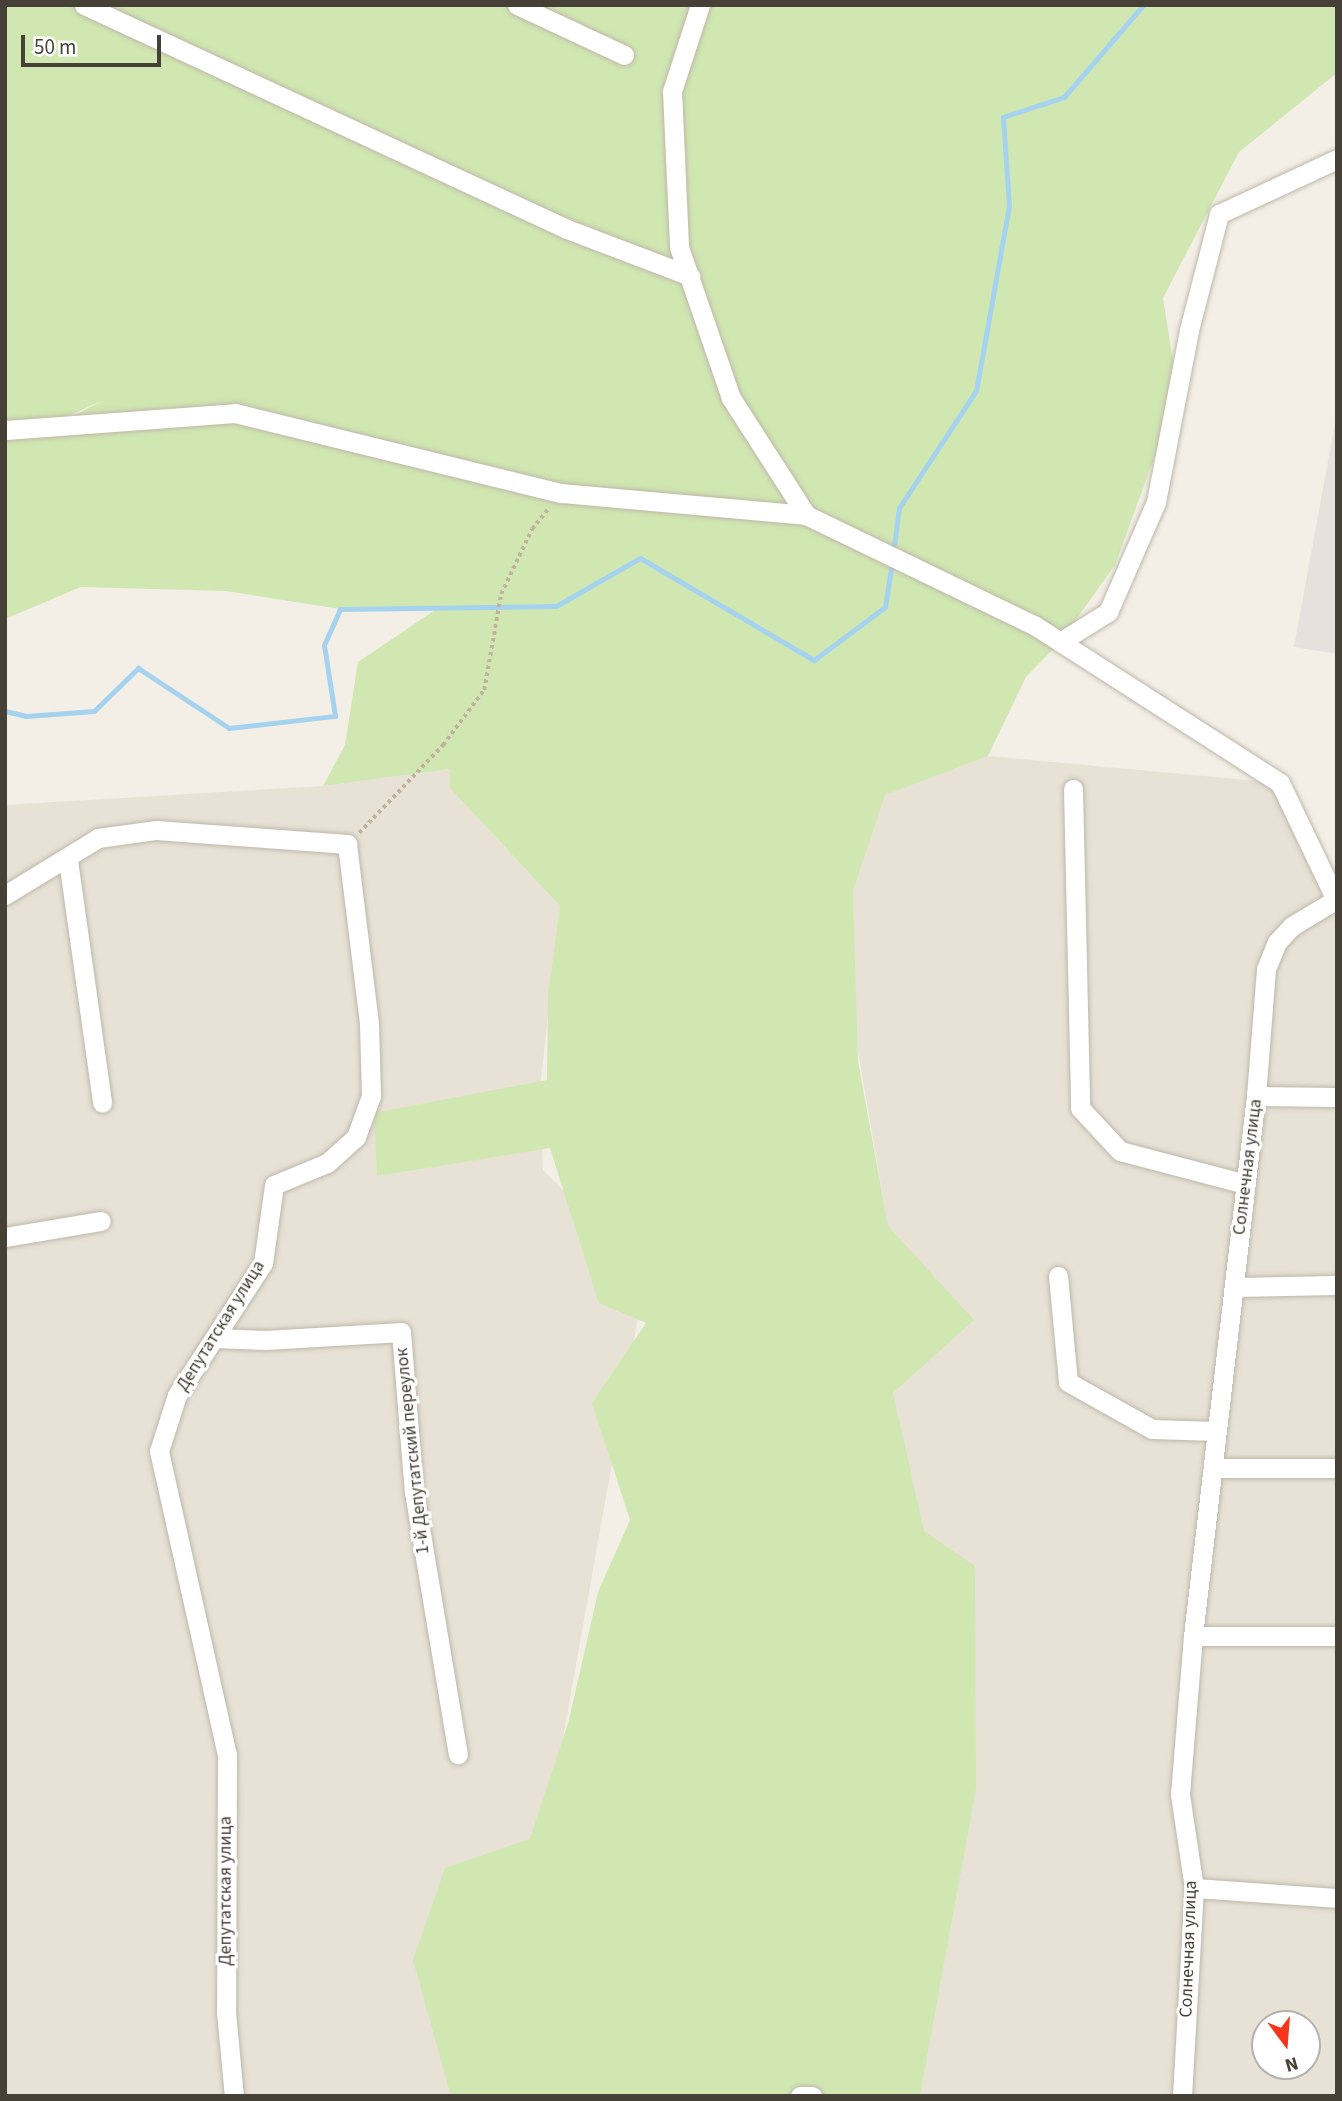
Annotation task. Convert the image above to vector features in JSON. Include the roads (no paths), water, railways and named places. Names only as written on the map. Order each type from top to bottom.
[{"type":"street","points":[[83,5],[567,229],[690,276]]},
{"type":"street","points":[[517,5],[624,55]]},
{"type":"street","points":[[700,5],[672,91],[680,247],[731,398],[806,515]]},
{"type":"street","points":[[1060,642],[1108,612],[1156,502],[1189,330],[1219,214],[1337,159]]},
{"type":"street","points":[[5,430],[235,413],[561,493],[806,515],[1060,642],[1280,783],[1336,900]]},
{"type":"street","points":[[1073,789],[1080,1108],[1120,1151],[1245,1184]]},
{"type":"street","name":"Депутатская улица","points":[[68,860],[99,838],[156,830],[347,844],[369,1024],[371,1096],[356,1137],[327,1163],[274,1185],[263,1263],[177,1395],[159,1451],[227,1754],[226,2012],[233,2096]]},
{"type":"street","points":[[5,895],[68,860],[102,1103]]},
{"type":"street","name":"Солнечная улица","points":[[1182,2096],[1194,1888],[1180,1794],[1193,1636],[1270,956],[1292,926],[1336,900]]},
{"type":"street","points":[[1256,1096],[1337,1097]]},
{"type":"street","points":[[5,1237],[102,1221]]},
{"type":"street","points":[[1058,1276],[1068,1382],[1152,1429],[1217,1432]]},
{"type":"street","points":[[1234,1287],[1337,1285]]},
{"type":"street","name":"1-й Депутатский переулок","points":[[215,1338],[266,1340],[401,1332],[414,1492],[458,1754]]},
{"type":"street","points":[[1213,1468],[1337,1468]]},
{"type":"street","points":[[1193,1636],[1337,1636]]},
{"type":"street","points":[[1194,1888],[1337,1898]]},
{"type":"street","points":[[800,2096],[812,2096]]},
{"type":"waterway","points":[[893,553],[899,508],[976,391],[1009,206],[1003,117],[1064,97],[1143,5]]},
{"type":"waterway","points":[[5,711],[26,716],[94,711],[138,668],[229,728],[335,716],[324,645],[340,609],[556,606],[640,558],[814,660],[885,607],[892,562]]}]
